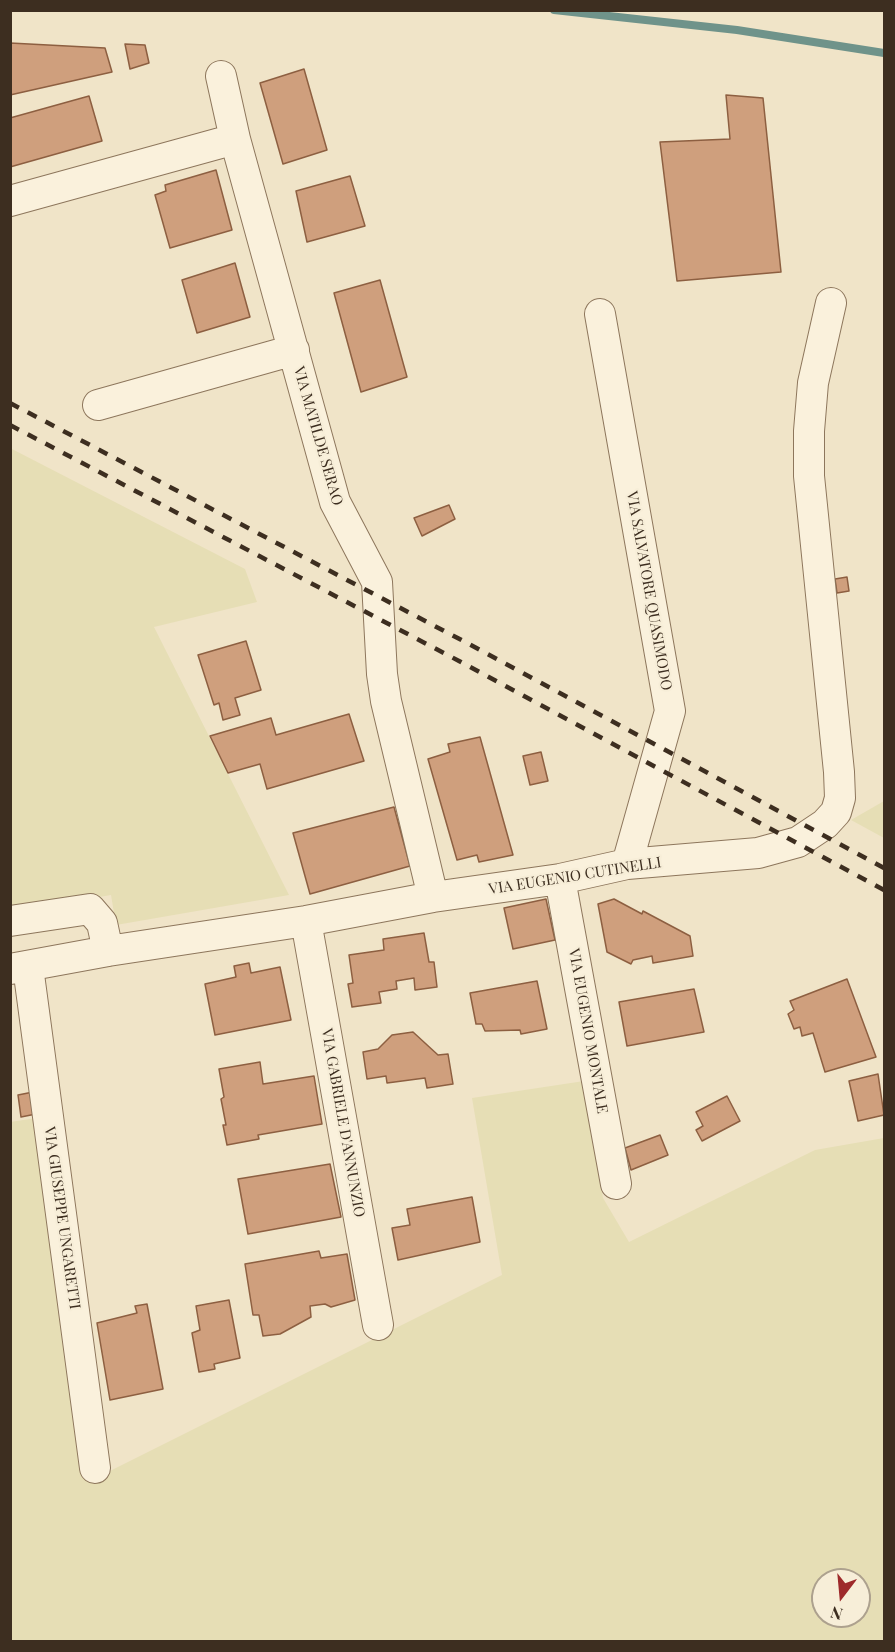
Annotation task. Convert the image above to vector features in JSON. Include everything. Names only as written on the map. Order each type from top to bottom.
[{"type":"street","name":"VIA MATILDE SERAO","points":[[221,76],[235,139],[335,502],[377,582],[382,674],[386,701],[433,897]]},
{"type":"street","points":[[10,201],[235,139]]},
{"type":"street","name":"VIA EUGENIO CUTINELLI","points":[[19,968],[108,951],[306,921],[433,897],[560,879],[627,864],[758,854],[798,842],[825,824],[836,812],[840,798],[839,772],[809,476],[813,383],[831,303]]},
{"type":"street","name":"VIA SALVATORE QUASIMODO","points":[[600,314],[670,711],[627,864]]},
{"type":"street","points":[[98,405],[294,350]]},
{"type":"street","name":"VIA EUGENIO MONTALE","points":[[560,879],[616,1184]]},
{"type":"street","points":[[10,921],[90,909],[102,923],[108,951]]},
{"type":"street","name":"VIA GABRIELE D'ANNUNZIO","points":[[306,921],[378,1325]]},
{"type":"street","name":"VIA GIUSEPPE UNGARETTI","points":[[19,968],[95,1468]]},
{"type":"shaded area","points":[[10,448],[245,569],[257,602],[154,627],[289,895],[116,925],[111,895],[11,912]]},
{"type":"shaded area","points":[[884,801],[884,838],[851,820]]},
{"type":"shaded area","points":[[584,1081],[603,1198],[629,1242],[815,1150],[884,1138],[884,1641],[11,1641],[10,1122],[37,1118],[90,1481],[502,1275],[472,1098]]},
{"type":"building","points":[[10,43],[105,48],[112,72],[10,95]]},
{"type":"building","points":[[125,44],[145,45],[149,63],[130,69]]},
{"type":"building","points":[[304,69],[327,150],[283,164],[260,83]]},
{"type":"building","points":[[726,95],[763,98],[781,272],[677,281],[660,142],[730,139]]},
{"type":"building","points":[[89,96],[102,141],[10,167],[10,118]]},
{"type":"building","points":[[216,170],[232,230],[170,248],[155,195],[166,191],[165,185]]},
{"type":"building","points":[[350,176],[365,226],[307,242],[296,191]]},
{"type":"building","points":[[235,263],[250,317],[197,333],[182,280]]},
{"type":"building","points":[[380,280],[407,377],[361,392],[334,293]]},
{"type":"building","points":[[449,505],[455,519],[422,536],[414,518]]},
{"type":"building","points":[[847,577],[849,591],[837,593],[835,579]]},
{"type":"building","points":[[246,641],[261,690],[235,698],[240,715],[223,720],[219,703],[214,705],[198,655]]},
{"type":"building","points":[[349,714],[364,761],[267,789],[260,764],[228,773],[210,736],[271,718],[276,735]]},
{"type":"building","points":[[480,737],[513,855],[479,862],[477,855],[457,860],[428,759],[450,752],[448,744]]},
{"type":"building","points":[[541,752],[548,781],[530,785],[523,756]]},
{"type":"building","points":[[394,807],[410,866],[310,894],[293,833]]},
{"type":"building","points":[[546,899],[555,940],[513,949],[504,908]]},
{"type":"building","points":[[614,899],[642,914],[643,911],[690,936],[693,956],[653,963],[652,956],[633,960],[631,964],[607,952],[598,904]]},
{"type":"building","points":[[424,933],[429,962],[434,962],[437,987],[415,990],[414,978],[396,981],[397,989],[379,992],[381,1003],[352,1007],[348,984],[353,983],[349,955],[384,950],[383,939]]},
{"type":"building","points":[[249,963],[251,973],[280,967],[291,1020],[215,1035],[205,984],[236,977],[234,966]]},
{"type":"building","points":[[847,979],[876,1057],[825,1072],[813,1033],[802,1036],[800,1027],[794,1029],[788,1014],[794,1010],[790,1001]]},
{"type":"building","points":[[537,981],[547,1029],[521,1034],[520,1030],[485,1031],[482,1024],[476,1024],[470,993]]},
{"type":"building","points":[[694,989],[704,1032],[627,1046],[619,1002]]},
{"type":"building","points":[[413,1032],[438,1055],[448,1054],[453,1084],[427,1088],[425,1078],[387,1083],[386,1076],[367,1079],[363,1052],[378,1049],[392,1035]]},
{"type":"building","points":[[260,1062],[263,1084],[314,1076],[322,1124],[258,1135],[259,1139],[227,1145],[221,1099],[224,1097],[219,1069]]},
{"type":"building","points":[[878,1074],[884,1115],[858,1121],[849,1081]]},
{"type":"building","points":[[33,1092],[36,1114],[21,1117],[18,1095]]},
{"type":"building","points":[[727,1096],[740,1121],[702,1141],[696,1130],[703,1126],[696,1112]]},
{"type":"building","points":[[660,1135],[668,1155],[631,1170],[625,1148]]},
{"type":"building","points":[[330,1164],[341,1217],[248,1234],[238,1179]]},
{"type":"building","points":[[472,1197],[480,1242],[398,1260],[392,1228],[410,1225],[407,1209]]},
{"type":"building","points":[[319,1251],[321,1258],[347,1254],[355,1300],[331,1307],[325,1304],[310,1306],[311,1317],[280,1334],[263,1336],[259,1315],[253,1315],[245,1264]]},
{"type":"building","points":[[229,1300],[240,1358],[214,1364],[215,1369],[199,1372],[192,1333],[200,1330],[196,1306]]},
{"type":"building","points":[[147,1304],[163,1389],[110,1400],[97,1323],[137,1313],[135,1306]]},
{"type":"waterway","points":[[554,10],[737,30],[884,53]]},
{"type":"railway","points":[[10,403],[469,644],[884,868]]},
{"type":"railway","points":[[10,425],[459,661],[884,890]]}]
